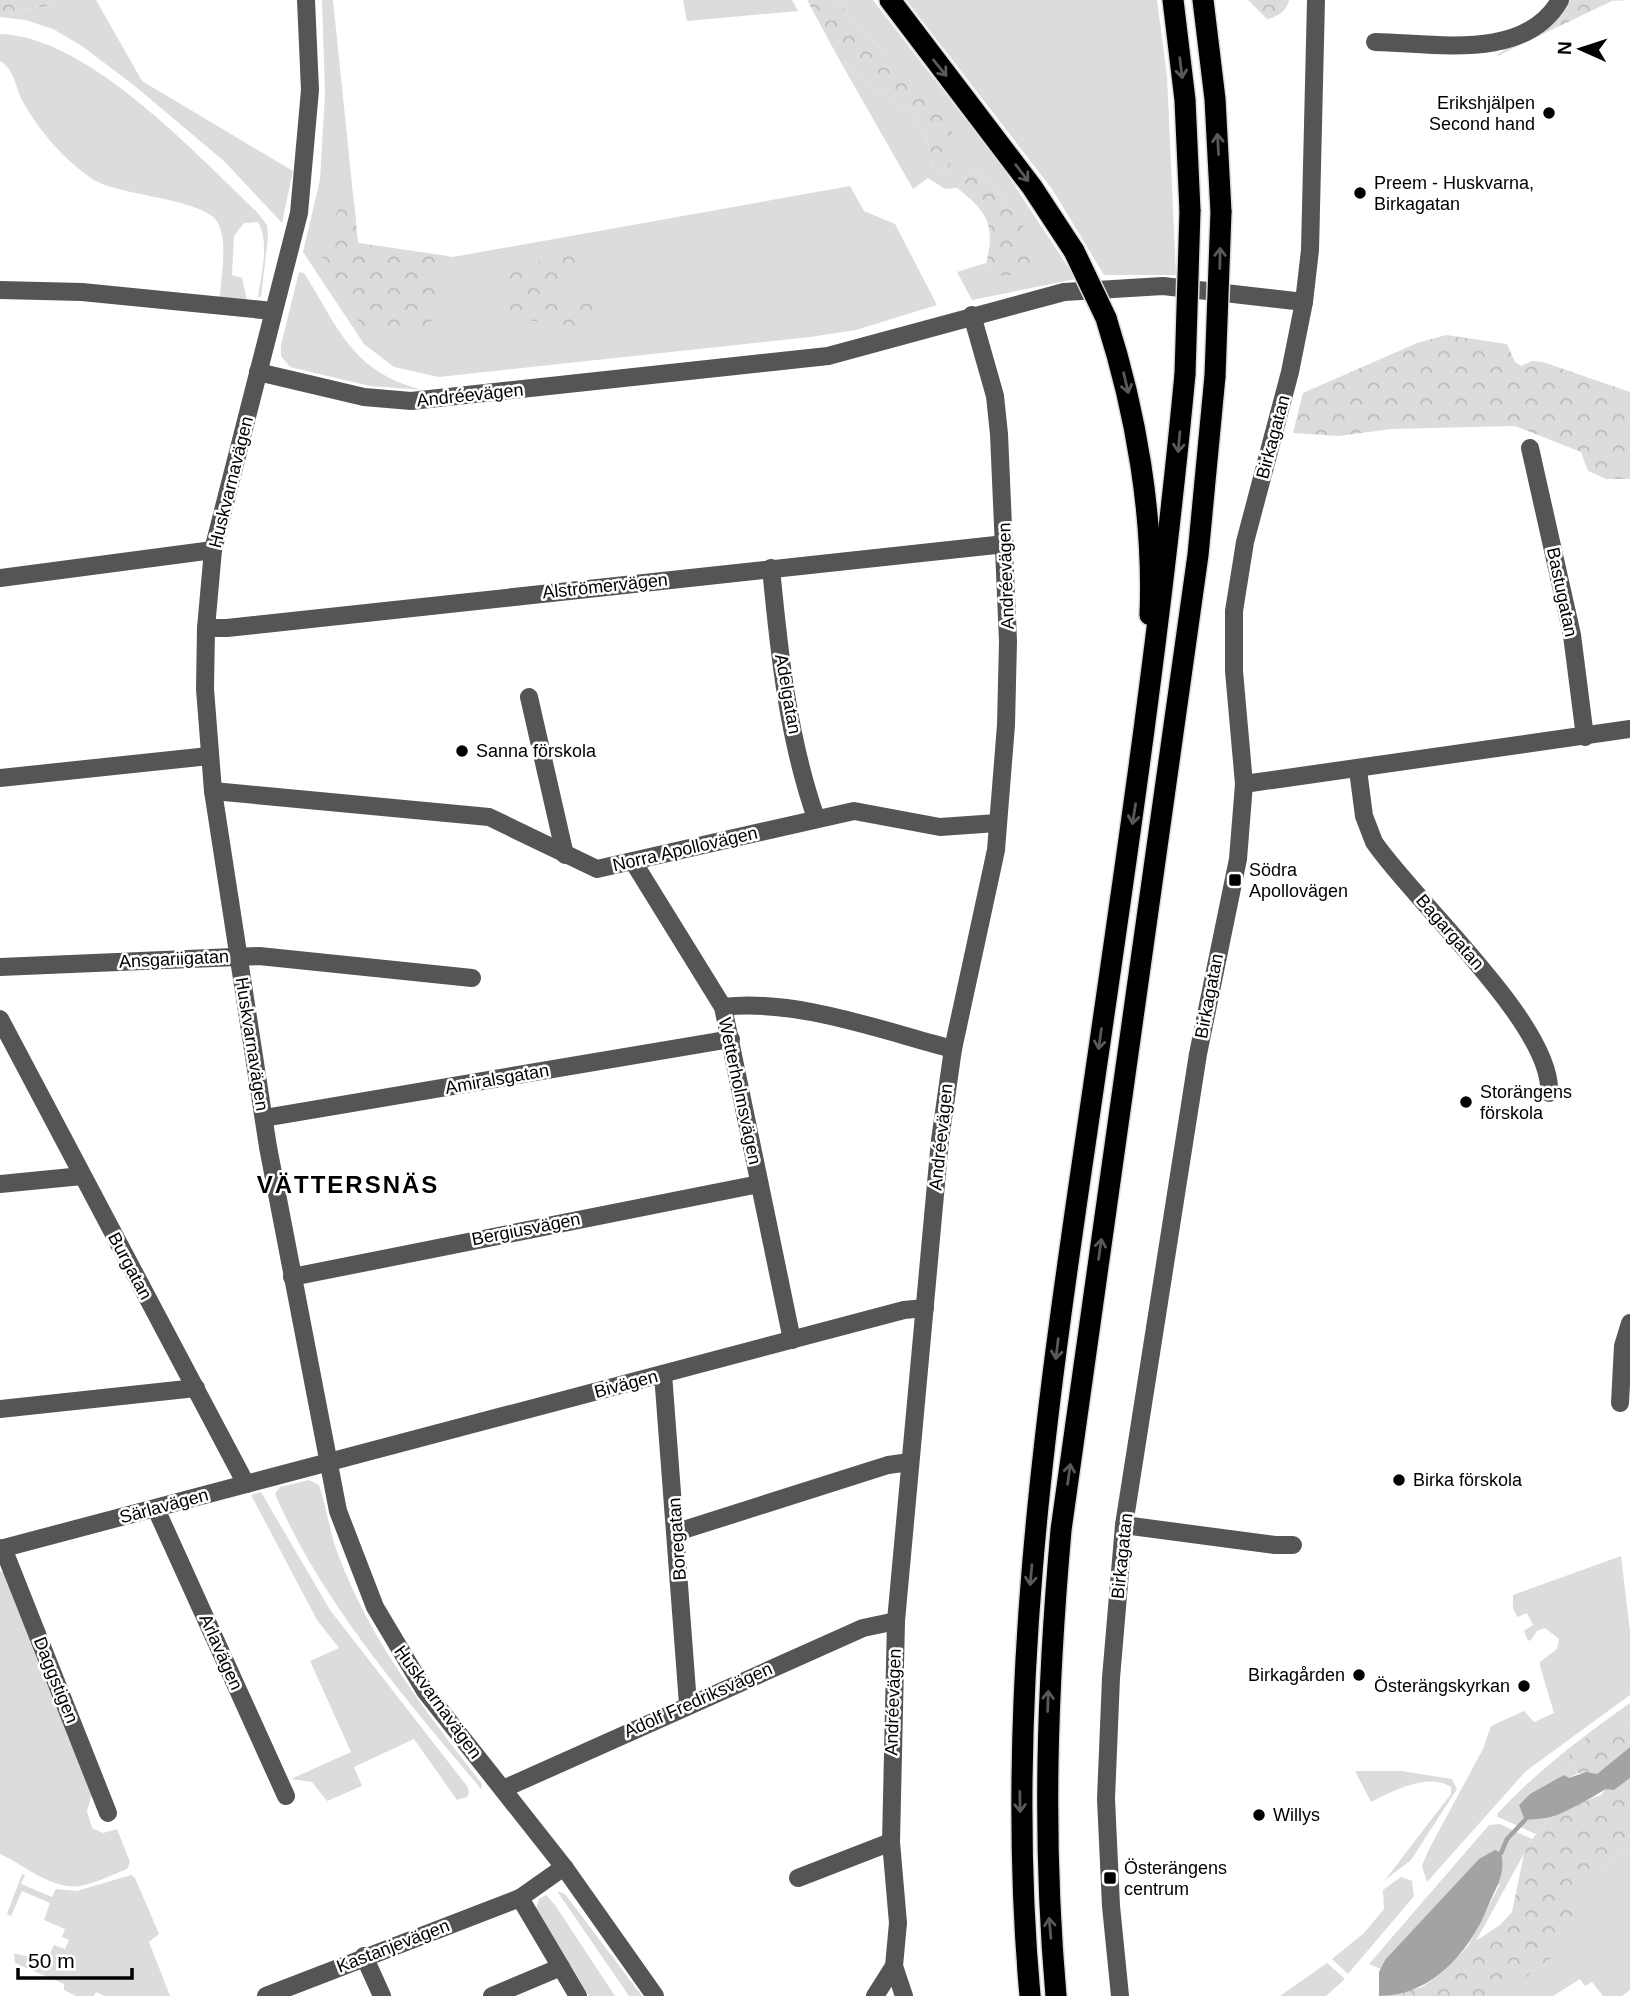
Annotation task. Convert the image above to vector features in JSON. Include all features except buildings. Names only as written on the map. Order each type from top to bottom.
[{"type":"highway","points":[[890,0],[1032,187],[1073,251],[1106,318],[1123,369],[1135,425],[1143,489],[1150,608],[1144,747]]},
{"type":"highway","points":[[1030,1996],[1022,1905],[1020,1769],[1025,1650],[1035,1528],[1065,1281],[1144,747],[1169,549],[1185,374],[1190,211],[1185,100],[1173,0]]},
{"type":"highway","points":[[1056,1996],[1048,1904],[1046,1768],[1051,1652],[1061,1530],[1193,595],[1215,376],[1221,212],[1216,99],[1203,0]]},
{"type":"street","name":"Huskvarnavägen","points":[[306,0],[310,89],[299,213],[213,550],[206,628],[209,756],[264,1118],[338,1511],[375,1607],[425,1691],[564,1867],[655,1996]]},
{"type":"street","name":"Birkagatan","points":[[1120,1996],[1111,1906],[1106,1799],[1111,1678],[1124,1525],[1198,1054],[1237,870],[1244,784],[1234,671],[1234,611],[1245,542],[1290,372],[1304,302],[1310,250],[1316,0]]},
{"type":"street","points":[[1375,42],[1497,43],[1528,31],[1544,20],[1560,0]]},
{"type":"street","name":"Andréevägen","points":[[258,372],[363,397],[411,401],[447,399],[828,356],[1064,292],[1163,286],[1304,302]]},
{"type":"street","points":[[0,290],[82,292],[273,310]]},
{"type":"street","name":"Andréevägen","points":[[904,1996],[894,1966],[898,1923],[891,1842],[896,1621],[940,1140],[953,1049],[996,850],[1006,713],[1005,544],[995,396],[972,315]]},
{"type":"street","name":"Bastugatan","points":[[1531,448],[1572,635],[1585,737]]},
{"type":"street","name":"Alströmervägen","points":[[206,628],[227,628],[1005,544]]},
{"type":"street","points":[[0,578],[213,550]]},
{"type":"street","name":"Adelgatan","points":[[771,568],[781,665],[804,783],[816,818]]},
{"type":"street","points":[[529,697],[565,855]]},
{"type":"street","points":[[1244,784],[1630,730]]},
{"type":"street","points":[[0,778],[209,756]]},
{"type":"street","name":"Bagargatan","points":[[1358,770],[1364,817],[1374,842],[1500,991],[1548,1071],[1549,1093]]},
{"type":"street","name":"Norra Apollovägen","points":[[214,791],[489,817],[597,869],[634,863],[854,811],[940,827],[998,823]]},
{"type":"street","name":"Wetterholmsvägen","points":[[634,863],[723,1007],[792,1340]]},
{"type":"street","name":"Ansgariigatan","points":[[0,967],[238,956],[472,978]]},
{"type":"street","points":[[723,1007],[748,1004],[814,1014],[953,1049]]},
{"type":"street","name":"Burgatan","points":[[0,1018],[7,1048],[82,1176],[246,1484]]},
{"type":"street","name":"Amiralsgatan","points":[[264,1118],[731,1040]]},
{"type":"street","points":[[0,1184],[82,1176]]},
{"type":"street","name":"Bergiusvägen","points":[[292,1277],[760,1184]]},
{"type":"street","name":"Bivägen","points":[[328,1462],[904,1310],[925,1308]]},
{"type":"street","points":[[1620,1403],[1622,1346],[1630,1323]]},
{"type":"street","name":"Boregatan","points":[[663,1374],[688,1704]]},
{"type":"street","points":[[0,1409],[196,1388]]},
{"type":"street","name":"Särlavägen","points":[[2,1549],[328,1462]]},
{"type":"street","points":[[677,1532],[888,1465],[910,1462]]},
{"type":"street","name":"Arlavägen","points":[[156,1509],[286,1796]]},
{"type":"street","points":[[1124,1525],[1275,1545],[1293,1545]]},
{"type":"street","name":"Daggstigen","points":[[2,1549],[108,1812]]},
{"type":"street","name":"Adolf Fredriksvägen","points":[[503,1789],[863,1628],[896,1621]]},
{"type":"street","points":[[797,1878],[891,1842]]},
{"type":"street","name":"Kastanjevägen","points":[[266,1996],[520,1898],[564,1867]]},
{"type":"street","points":[[520,1898],[578,1996]]},
{"type":"street","points":[[364,1956],[382,1996]]},
{"type":"street","name":"Andréevägen","points":[[875,1996],[894,1966]]},
{"type":"street","points":[[492,1996],[561,1967]]},
{"type":"green space","points":[[0,0],[50,0],[49,6],[0,13]]},
{"type":"green space","points":[[50,0],[96,0],[142,81],[293,171],[282,223],[225,162],[136,87],[82,46],[53,29],[25,20],[0,17],[0,13],[49,6]]},
{"type":"green space","points":[[322,0],[333,0],[358,243],[453,257],[850,186],[864,211],[895,224],[937,305],[856,330],[810,337],[439,377],[394,367],[364,344],[303,252],[320,180],[325,94]]},
{"type":"green space","points":[[683,0],[792,0],[798,11],[687,21]]},
{"type":"green space","points":[[807,0],[837,0],[860,30],[891,56],[921,90],[952,130],[952,160],[945,178],[933,168],[927,137],[911,111],[886,97],[846,62],[840,61]]},
{"type":"green space","points":[[837,0],[873,0],[1003,168],[1076,279],[972,300],[957,272],[986,263],[994,275],[1019,219],[981,171],[973,168],[957,188],[945,189],[928,178],[913,189],[840,61],[846,62],[886,97],[911,111],[927,137],[933,168],[945,178],[952,160],[891,56],[860,30]]},
{"type":"green space","points":[[906,0],[1157,0],[1167,76],[1176,275],[1104,275],[1052,189]]},
{"type":"green space","points":[[1248,0],[1289,0],[1281,13],[1267,19]]},
{"type":"green space","points":[[1570,0],[1630,0],[1612,1],[1495,57],[1545,25],[1563,10]]},
{"type":"green space","points":[[0,34],[33,40],[68,54],[103,76],[171,130],[256,211],[267,225],[268,237],[261,297],[258,297],[264,249],[262,230],[258,222],[244,223],[234,236],[232,275],[242,278],[247,300],[220,297],[223,240],[218,223],[211,215],[198,208],[106,185],[94,180],[73,164],[45,135],[23,102],[12,74],[0,61]]},
{"type":"green space","points":[[973,168],[981,171],[1019,219],[1038,250],[1031,268],[1007,276],[994,275],[986,263],[990,238],[986,220],[976,204],[957,188]]},
{"type":"green space","points":[[348,201],[354,201],[358,243],[447,256],[436,277],[439,315],[413,335],[372,335],[350,312],[330,282],[323,263],[324,249],[337,212]]},
{"type":"green space","points":[[559,254],[575,255],[577,265],[563,282],[557,299],[563,305],[599,297],[603,303],[579,328],[509,316],[505,308],[507,273]]},
{"type":"green space","points":[[299,272],[304,273],[338,329],[363,360],[399,382],[423,390],[370,386],[290,367],[281,356],[281,345]]},
{"type":"green space","points":[[1446,335],[1507,344],[1515,362],[1521,366],[1532,361],[1543,362],[1630,392],[1630,479],[1606,479],[1588,471],[1581,452],[1515,426],[1391,429],[1339,436],[1293,433],[1303,393],[1417,343]]},
{"type":"green space","points":[[309,1480],[319,1485],[339,1557],[367,1619],[402,1676],[482,1784],[481,1789],[367,1648],[316,1573],[294,1534],[275,1494],[280,1487]]},
{"type":"green space","points":[[261,1492],[330,1610],[467,1786],[467,1797],[457,1800],[414,1739],[354,1767],[362,1786],[327,1801],[312,1782],[291,1779],[351,1752],[310,1661],[339,1648],[317,1620],[251,1495]]},
{"type":"green space","points":[[1621,1556],[1630,1631],[1630,1695],[1526,1771],[1427,1882],[1422,1866],[1428,1851],[1483,1749],[1491,1726],[1524,1711],[1534,1722],[1554,1713],[1540,1662],[1557,1649],[1559,1639],[1545,1628],[1537,1631],[1530,1641],[1527,1639],[1524,1631],[1533,1625],[1527,1613],[1517,1617],[1513,1608],[1513,1595]]},
{"type":"green space","points":[[0,1571],[5,1573],[92,1794],[87,1811],[92,1828],[103,1833],[117,1829],[130,1862],[127,1869],[86,1885],[70,1886],[49,1881],[0,1854]]},
{"type":"green space","points":[[1630,1703],[1630,1720],[1588,1738],[1569,1764],[1578,1773],[1569,1778],[1564,1776],[1530,1794],[1526,1820],[1552,1817],[1536,1834],[1498,1817],[1497,1814],[1512,1798],[1544,1769]]},
{"type":"green space","points":[[1630,1720],[1630,1747],[1597,1774],[1578,1773],[1569,1764],[1570,1751],[1588,1737]]},
{"type":"green space","points":[[1355,1771],[1401,1771],[1452,1779],[1457,1789],[1411,1860],[1385,1880],[1451,1794],[1451,1787],[1432,1781],[1422,1782],[1400,1788],[1371,1802]]},
{"type":"green space","points":[[1630,1778],[1630,1849],[1615,1858],[1578,1891],[1571,1921],[1552,1957],[1516,1985],[1485,1996],[1387,1996],[1422,1987],[1444,1971],[1468,1946],[1500,1925],[1512,1912],[1525,1849],[1552,1817],[1601,1795],[1605,1789],[1614,1790]]},
{"type":"green space","points":[[1500,1824],[1532,1839],[1476,1941],[1468,1946],[1500,1884],[1385,1960],[1381,1969],[1369,1964],[1489,1825]]},
{"type":"green space","points":[[1630,1849],[1630,1990],[1622,1996],[1603,1996],[1592,1982],[1585,1986],[1580,1979],[1553,1996],[1485,1996],[1571,1921],[1577,1891],[1615,1858]]},
{"type":"green space","points":[[22,1874],[25,1875],[21,1884],[52,1897],[56,1889],[77,1891],[131,1875],[135,1878],[159,1934],[149,1942],[170,1996],[105,1996],[96,1992],[94,1996],[76,1996],[64,1990],[64,1984],[15,1963],[14,1953],[46,1962],[54,1945],[65,1949],[69,1940],[62,1937],[65,1929],[44,1920],[50,1903],[22,1891],[11,1916],[7,1914]]},
{"type":"green space","points":[[1401,1877],[1412,1881],[1414,1896],[1348,1974],[1332,1959],[1364,1933],[1384,1909],[1383,1890]]},
{"type":"green space","points":[[557,1891],[565,1894],[642,1996],[629,1996]]},
{"type":"green space","points":[[546,1895],[615,1996],[589,1996],[536,1909],[539,1899]]},
{"type":"green space","points":[[1327,1963],[1345,1979],[1326,1996],[1280,1996]]},
{"type":"shaded area","points":[[1630,1747],[1630,1778],[1614,1790],[1605,1789],[1554,1816],[1525,1820],[1519,1805],[1530,1794],[1564,1775],[1569,1778],[1586,1772],[1597,1774]]},
{"type":"shaded area","points":[[1495,1850],[1501,1853],[1500,1879],[1481,1921],[1461,1953],[1433,1979],[1416,1988],[1379,1996],[1379,1972],[1385,1960],[1479,1859]]},
{"type":"waterway","points":[[1501,1853],[1507,1839],[1525,1820]]},
{"type":"place","name":"Erikshjälpen Second hand","points":[[1549,113]]},
{"type":"place","name":"Preem - Huskvarna, Birkagatan","points":[[1360,193]]},
{"type":"place","name":"Sanna förskola","points":[[462,751]]},
{"type":"place","name":"Södra Apollovägen","points":[[1235,880]]},
{"type":"place","name":"Storängens förskola","points":[[1466,1102]]},
{"type":"place","name":"Birka förskola","points":[[1399,1480]]},
{"type":"place","name":"Birkagården","points":[[1359,1675]]},
{"type":"place","name":"Österängskyrkan","points":[[1524,1686]]},
{"type":"place","name":"Willys","points":[[1259,1815]]},
{"type":"place","name":"Österängens centrum","points":[[1110,1878]]},
{"type":"district","name":"VÄTTERSNÄS","points":[[348,1184]]}]
